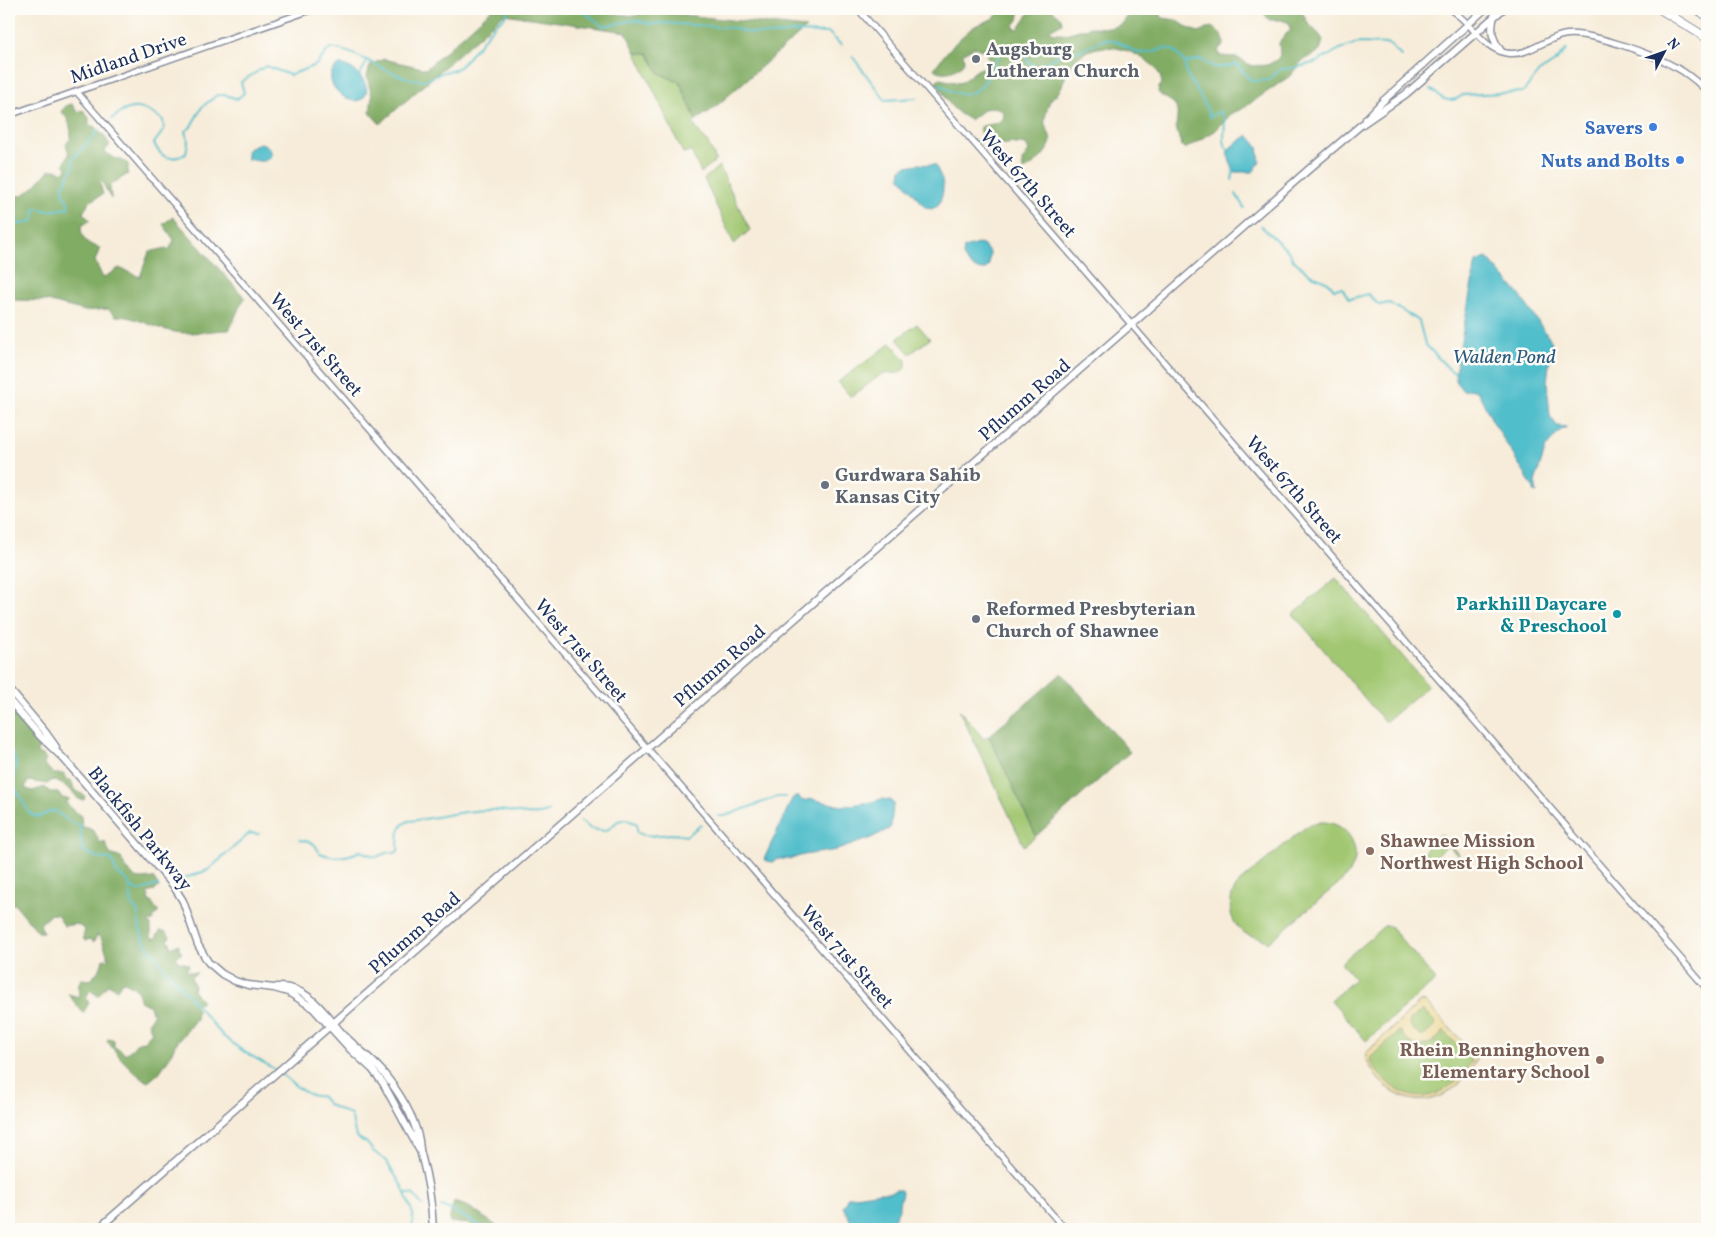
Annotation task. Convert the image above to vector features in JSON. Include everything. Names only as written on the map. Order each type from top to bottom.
[{"type":"highway","points":[[1660,9],[1707,38]]},
{"type":"highway","points":[[1697,9],[1707,16]]},
{"type":"main road","name":"Pflumm Road","points":[[98,1229],[1361,125],[1383,101],[1484,9]]},
{"type":"main road","name":"Pflumm Road","points":[[1361,125],[1406,94],[1503,9]]},
{"type":"main road","points":[[1494,16],[1491,28],[1492,37],[1501,51]]},
{"type":"main road","name":"Blackfish Parkway","points":[[9,689],[46,733],[64,759]]},
{"type":"main road","name":"Blackfish Parkway","points":[[9,700],[40,736],[64,759],[174,885],[183,901],[198,946],[208,962],[222,974],[235,981],[248,985],[274,988],[303,1000],[332,1025],[347,1046],[372,1069],[383,1083],[420,1151],[427,1176],[434,1229]]},
{"type":"street","name":"Midland Drive","points":[[9,115],[314,9]]},
{"type":"street","name":"West 67th Street","points":[[858,9],[1133,324],[1707,989]]},
{"type":"street","points":[[1449,9],[1464,18],[1487,44],[1501,51],[1515,54],[1525,52],[1555,37],[1567,34],[1582,35],[1625,47],[1676,67],[1689,75],[1707,91]]},
{"type":"street","name":"West 71st Street","points":[[76,91],[1065,1229]]},
{"type":"green space","points":[[492,9],[586,9],[588,11],[637,16],[638,10],[806,28],[713,109],[696,120],[680,83],[659,73],[648,53],[636,53],[626,32],[504,14],[380,124],[370,113],[372,96],[367,77],[370,65],[384,59],[426,69]]},
{"type":"green space","points":[[1002,9],[1020,9],[1018,20],[1014,25],[1014,28],[1018,29],[1032,9],[1052,9],[1061,18],[1062,23],[1050,30],[1051,32],[1065,34],[1091,27],[1110,28],[1122,24],[1127,17],[1127,9],[1160,9],[1160,15],[1163,18],[1176,20],[1192,30],[1199,32],[1211,27],[1217,30],[1224,42],[1224,45],[1218,51],[1220,56],[1236,57],[1252,66],[1267,65],[1277,60],[1280,55],[1279,43],[1291,31],[1288,23],[1282,20],[1269,20],[1264,13],[1267,9],[1301,9],[1307,22],[1323,40],[1320,51],[1301,62],[1290,76],[1242,109],[1232,113],[1215,131],[1185,149],[1182,146],[1176,128],[1176,107],[1158,92],[1162,84],[1159,74],[1154,67],[1139,56],[1121,49],[1103,47],[1086,52],[1071,65],[1060,90],[1048,105],[1045,122],[1051,138],[1050,145],[1036,162],[1023,170],[1022,161],[1029,151],[1026,145],[1003,144],[994,137],[985,140],[981,135],[980,127],[999,122],[1004,117],[1002,111],[995,107],[984,109],[970,120],[951,106],[936,82],[940,79],[960,83],[977,70],[988,65],[990,61],[984,51],[974,47],[963,53],[964,62],[950,72],[934,69],[946,53],[966,33],[976,25],[995,17]]},
{"type":"green space","points":[[636,53],[648,53],[659,73],[680,83],[696,120],[692,123],[708,143],[716,160],[701,173],[691,151],[683,153]]},
{"type":"green space","points":[[72,104],[77,112],[83,110],[89,118],[89,126],[94,126],[103,134],[110,145],[105,151],[128,164],[128,174],[110,185],[111,199],[102,181],[100,183],[103,194],[89,202],[83,213],[90,220],[81,227],[83,236],[89,243],[100,248],[95,261],[103,278],[119,268],[140,277],[149,252],[166,248],[169,250],[174,240],[163,224],[173,217],[245,298],[229,330],[175,332],[130,318],[115,316],[108,309],[85,311],[47,301],[15,300],[9,298],[9,196],[21,195],[26,192],[49,170],[58,170],[64,173],[67,168],[64,164],[69,154],[66,144],[71,138],[71,134],[68,120],[61,111],[67,105]]},
{"type":"green space","points":[[719,166],[750,230],[734,244],[704,179]]},
{"type":"green space","points":[[917,324],[930,339],[910,354],[897,339]]},
{"type":"green space","points":[[891,343],[906,360],[906,368],[898,373],[882,374],[851,397],[838,382]]},
{"type":"green space","points":[[1336,578],[1428,686],[1385,722],[1293,614]]},
{"type":"green space","points":[[1062,673],[1130,752],[1036,836],[989,736]]},
{"type":"green space","points":[[959,710],[984,739],[989,736],[1036,836],[1024,846]]},
{"type":"green space","points":[[14,715],[33,736],[31,740],[35,739],[39,745],[37,752],[46,759],[44,764],[54,774],[64,774],[66,780],[71,780],[74,789],[85,796],[84,800],[78,799],[67,787],[52,780],[47,784],[28,781],[25,788],[32,791],[45,787],[50,792],[57,792],[62,798],[70,799],[66,803],[81,815],[82,827],[94,831],[99,842],[105,842],[110,854],[121,858],[124,865],[135,878],[153,878],[159,887],[147,893],[149,896],[148,900],[152,902],[158,911],[153,921],[148,922],[151,925],[151,937],[155,939],[160,931],[165,931],[170,936],[168,940],[171,948],[179,944],[182,953],[176,957],[178,962],[189,965],[186,971],[197,973],[191,977],[194,985],[193,991],[201,999],[201,1003],[196,1003],[194,1006],[197,1009],[196,1019],[175,1045],[159,1073],[148,1082],[126,1063],[107,1040],[110,1038],[114,1040],[114,1047],[125,1054],[138,1042],[144,1041],[152,1032],[148,1023],[153,1015],[150,1006],[140,1001],[135,988],[122,981],[117,989],[108,984],[98,996],[90,990],[86,998],[89,1003],[83,1013],[68,994],[79,997],[78,986],[81,979],[91,980],[101,967],[103,959],[109,960],[102,940],[97,935],[94,942],[90,939],[85,941],[83,938],[85,929],[76,924],[64,926],[58,915],[51,914],[40,924],[43,932],[38,932],[15,904],[9,904],[11,897],[9,895],[9,717]]},
{"type":"green space","points":[[1321,822],[1332,823],[1348,833],[1355,850],[1355,860],[1352,869],[1345,878],[1268,943],[1239,929],[1230,909],[1236,887],[1302,830],[1309,825]]},
{"type":"green space","points":[[1441,834],[1459,855],[1448,845],[1429,862],[1423,855],[1430,843]]},
{"type":"green space","points":[[1384,926],[1390,926],[1436,980],[1366,1041],[1331,1000],[1355,979],[1341,963]]},
{"type":"green space","points":[[1420,1002],[1425,1002],[1477,1057],[1462,1080],[1453,1089],[1430,1099],[1418,1100],[1405,1098],[1387,1087],[1372,1070],[1365,1054]]},
{"type":"green space","points":[[454,1202],[469,1207],[501,1229],[480,1229],[469,1224],[450,1222]]},
{"type":"sand","points":[[1420,1002],[1425,1002],[1477,1057],[1462,1080],[1453,1089],[1430,1099],[1418,1100],[1405,1098],[1387,1087],[1372,1070],[1365,1054]],"holes":[[[1420,1011],[1424,1011],[1435,1022],[1435,1026],[1424,1036],[1420,1036],[1409,1025],[1410,1021]],[[1400,1030],[1410,1042],[1421,1046],[1433,1041],[1444,1031],[1472,1061],[1456,1081],[1446,1089],[1435,1094],[1423,1097],[1412,1096],[1400,1091],[1380,1075],[1370,1058]]]},
{"type":"water","points":[[340,65],[356,72],[364,81],[366,92],[364,97],[358,100],[351,100],[337,91],[331,78],[333,71]]},
{"type":"water","points":[[1248,135],[1258,147],[1260,162],[1253,172],[1234,172],[1227,153],[1231,147]]},
{"type":"water","points":[[259,143],[268,146],[272,155],[264,161],[247,159],[247,150]]},
{"type":"water","points":[[918,164],[935,165],[942,181],[941,200],[938,206],[931,209],[925,207],[900,177],[901,169]]},
{"type":"water","points":[[978,244],[983,245],[990,253],[989,265],[985,270],[972,266],[963,256],[964,248]]},
{"type":"water","name":"Walden Pond","points":[[1487,258],[1519,294],[1552,342],[1547,381],[1550,416],[1557,426],[1566,427],[1566,429],[1562,429],[1546,447],[1535,482],[1537,493],[1534,492],[1478,392],[1471,389],[1463,391],[1456,382],[1455,373],[1476,262]]},
{"type":"water","points":[[799,797],[803,801],[812,799],[842,806],[882,799],[890,800],[895,805],[893,806],[889,829],[871,838],[837,850],[789,859],[776,859],[773,862],[766,861],[765,857],[792,799]]},
{"type":"water","points":[[901,1190],[902,1193],[899,1209],[889,1229],[855,1229],[843,1207],[848,1197]]},
{"type":"waterway","points":[[112,119],[131,108],[143,109],[149,112],[163,120],[164,130],[154,143],[157,148],[167,157],[180,156],[186,154],[188,141],[185,131],[190,128],[202,107],[217,95],[226,95],[237,99],[244,93],[241,82],[266,66],[290,75],[316,65],[330,48],[354,54],[400,76],[426,80],[441,73],[454,70],[462,64],[504,17],[508,9]]},
{"type":"waterway","points":[[580,9],[603,26],[635,20],[651,24],[663,23],[735,28],[744,32],[772,35],[792,32],[829,33],[841,45]]},
{"type":"waterway","points":[[939,84],[952,92],[963,94],[973,92],[987,79],[1002,47],[1012,47],[1025,54],[1029,63],[1037,67],[1065,52],[1078,51],[1105,39],[1118,42],[1138,53],[1154,52],[1165,48],[1175,51],[1185,63],[1186,73],[1205,104],[1210,117],[1220,111],[1223,115],[1225,122],[1224,143],[1228,150]]},
{"type":"waterway","points":[[1185,63],[1201,59],[1218,68],[1237,64],[1251,81],[1268,80],[1281,69],[1317,62],[1340,49],[1358,43],[1389,44],[1402,57]]},
{"type":"waterway","points":[[1431,89],[1446,100],[1454,100],[1463,95],[1523,92],[1539,72],[1555,62],[1566,50]]},
{"type":"waterway","points":[[852,56],[885,100],[917,98]]},
{"type":"waterway","points":[[359,76],[368,60]]},
{"type":"waterway","points":[[9,222],[23,224],[34,220],[35,208],[49,211],[68,208],[63,186],[72,169],[73,159],[99,130]]},
{"type":"waterway","points":[[1232,180],[1234,169]]},
{"type":"waterway","points":[[1236,194],[1244,208]]},
{"type":"waterway","points":[[1261,226],[1290,253],[1292,259],[1310,274],[1328,282],[1334,289],[1342,288],[1349,299],[1368,294],[1379,305],[1389,303],[1419,321],[1425,344],[1455,373]]},
{"type":"waterway","points":[[9,753],[13,753],[16,764],[13,784],[30,814],[38,817],[54,810],[71,823],[80,825],[82,850],[98,858],[111,859],[117,873],[129,882],[132,905],[138,912],[138,921],[149,949],[223,1036],[243,1051],[276,1070]]},
{"type":"waterway","points":[[718,816],[725,816],[777,797],[785,797]]},
{"type":"waterway","points":[[300,840],[309,841],[315,845],[320,853],[330,856],[345,856],[360,851],[376,857],[398,851],[400,830],[409,821],[484,810],[502,810],[530,814],[549,811]]},
{"type":"waterway","points":[[580,821],[591,829],[606,831],[618,821],[626,819],[637,824],[637,832],[648,836],[670,834],[686,836],[701,825]]},
{"type":"waterway","points":[[182,879],[208,870],[250,833],[259,834]]},
{"type":"waterway","points":[[130,887],[138,891],[158,885]]},
{"type":"waterway","points":[[280,1073],[310,1095],[321,1096],[329,1105],[351,1115],[356,1137],[367,1143],[373,1151],[386,1161],[402,1186],[413,1214],[412,1229]]},
{"type":"waterway","points":[[406,1193],[414,1195],[422,1205]]},
{"type":"waterway","points":[[441,1206],[487,1229]]},
{"type":"place","name":"Augsburg Lutheran Church","points":[[976,59]]},
{"type":"place","name":"Savers","points":[[1653,127]]},
{"type":"place","name":"Nuts and Bolts","points":[[1680,160]]},
{"type":"place","name":"Gurdwara Sahib Kansas City","points":[[825,485]]},
{"type":"place","name":"Parkhill Daycare & Preschool","points":[[1617,614]]},
{"type":"place","name":"Reformed Presbyterian Church of Shawnee","points":[[976,619]]},
{"type":"place","name":"Shawnee Mission Northwest High School","points":[[1370,851]]},
{"type":"place","name":"Rhein Benninghoven Elementary School","points":[[1600,1060]]}]
